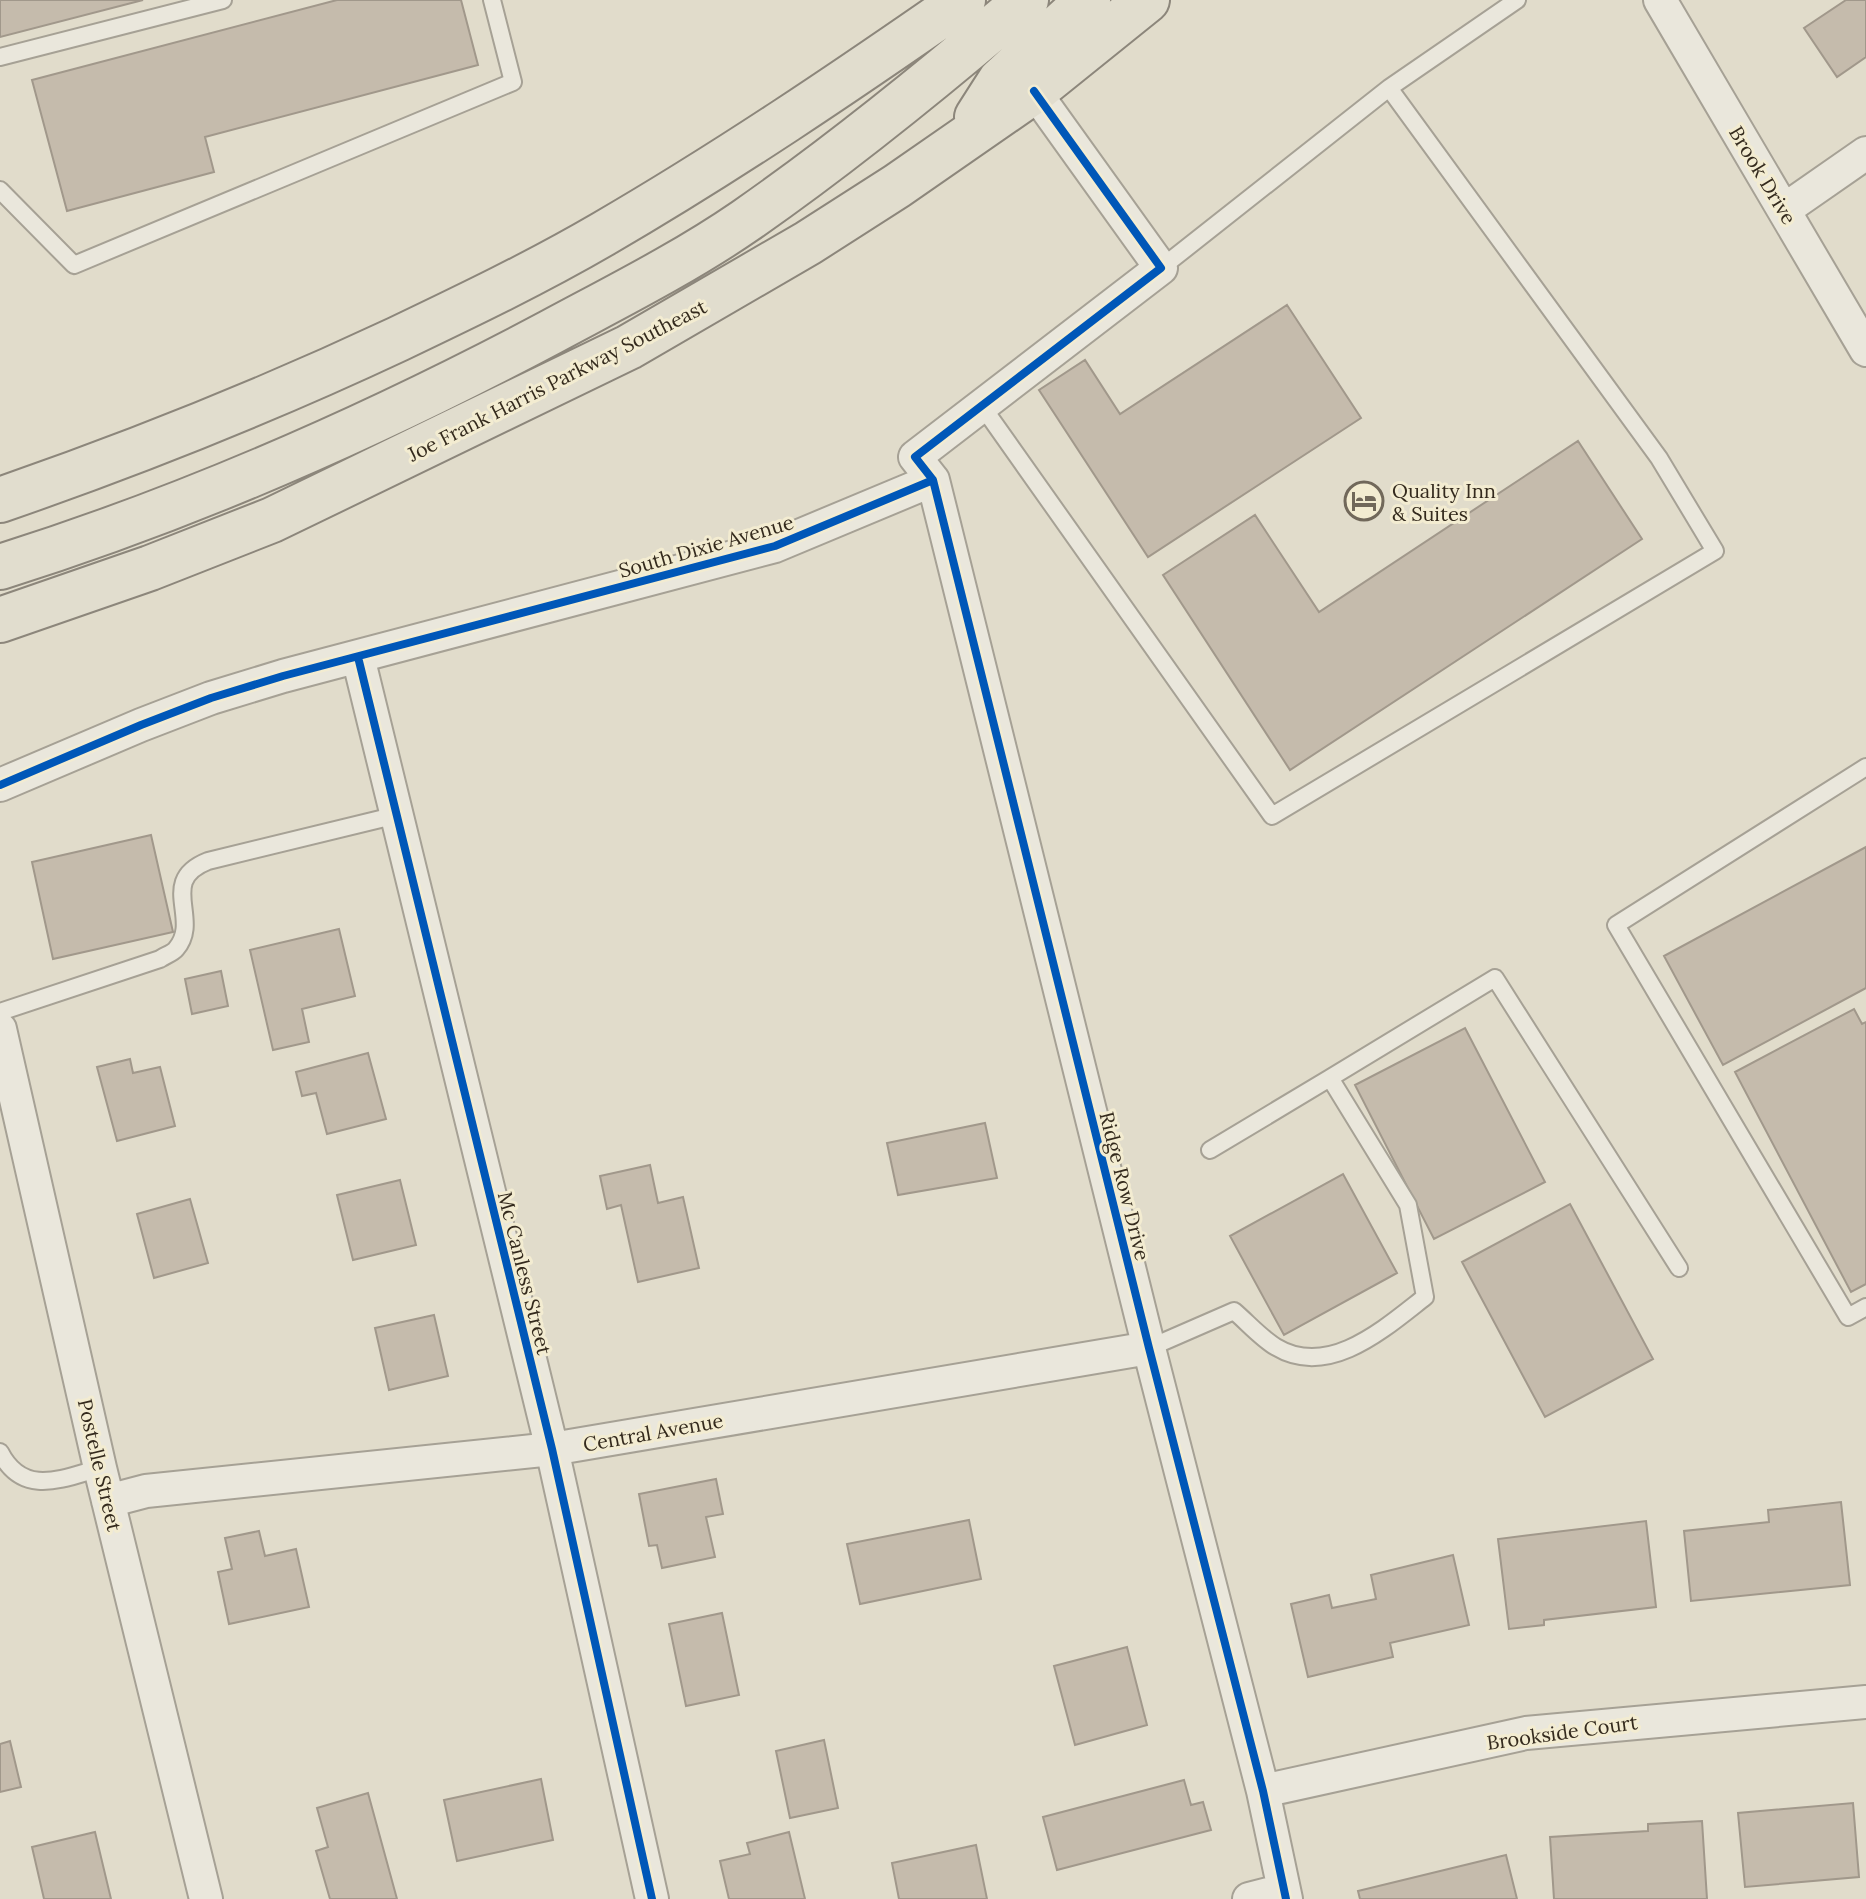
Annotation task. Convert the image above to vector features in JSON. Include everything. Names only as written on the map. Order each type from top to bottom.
[{"type":"main road","points":[[0,500],[89,470],[207,424],[479,300],[601,235],[738,152],[963,0]]},
{"type":"main road","points":[[0,567],[126,525],[277,465],[438,389],[593,309],[745,220],[947,68],[1026,0]]},
{"type":"main road","points":[[967,136],[1000,81],[1088,0]]},
{"type":"main road","name":"Joe Frank Harris Parkway Southeast","points":[[0,620],[150,568],[272,520],[629,347],[808,243],[1034,91],[1147,0]]},
{"type":"street","name":"Brook Drive","points":[[1660,0],[1866,350]]},
{"type":"street","points":[[933,480],[915,457],[1161,268],[1034,91]]},
{"type":"street","points":[[1784,210],[1866,153]]},
{"type":"street","name":"South Dixie Avenue","points":[[0,785],[211,698],[283,676],[775,546],[933,480]]},
{"type":"street","name":"Ridge Row Drive","points":[[933,480],[1149,1348],[1263,1791],[1285,1895]]},
{"type":"street","name":"Mc Canless Street","points":[[358,657],[552,1449],[652,1899]]},
{"type":"street","name":"Postelle Street","points":[[0,1029],[100,1468],[206,1899]]},
{"type":"street","name":"Central Avenue","points":[[108,1501],[146,1491],[552,1449],[1149,1348]]},
{"type":"street","name":"Brookside Court","points":[[1263,1791],[1526,1733],[1866,1702]]},
{"type":"street","points":[[1249,1899],[1285,1895]]},
{"type":"lane","points":[[0,57],[174,6],[223,0]]},
{"type":"lane","points":[[0,190],[74,265],[513,82],[492,0]]},
{"type":"lane","points":[[1161,268],[1389,88],[1517,0]]},
{"type":"lane","points":[[982,406],[1272,816],[1715,551],[1659,458],[1389,88]]},
{"type":"lane","points":[[1866,767],[1616,925],[1848,1317],[1866,1307]]},
{"type":"lane","points":[[0,1012],[160,959],[176,949],[184,931],[184,878],[192,867],[397,815]]},
{"type":"lane","points":[[1210,1150],[1495,978],[1679,1268]]},
{"type":"lane","points":[[1149,1348],[1234,1311],[1277,1348],[1316,1360],[1373,1338],[1425,1297],[1408,1205],[1330,1078]]},
{"type":"lane","points":[[0,1452],[16,1474],[29,1480],[59,1480],[100,1468]]},
{"type":"building","points":[[0,0],[143,0],[0,37]]},
{"type":"building","points":[[337,0],[461,0],[478,65],[205,137],[214,172],[67,211],[32,80]]},
{"type":"building","points":[[1846,0],[1866,0],[1866,57],[1837,77],[1804,28]]},
{"type":"building","points":[[1287,305],[1361,418],[1148,557],[1039,390],[1085,360],[1120,414]]},
{"type":"building","points":[[1578,441],[1642,539],[1290,770],[1163,575],[1255,515],[1319,612]]},
{"type":"building","points":[[151,835],[173,932],[53,959],[32,862]]},
{"type":"building","points":[[1866,847],[1866,988],[1723,1065],[1664,956]]},
{"type":"building","points":[[339,929],[355,996],[302,1009],[309,1042],[273,1050],[250,950]]},
{"type":"building","points":[[221,971],[228,1006],[192,1014],[185,979]]},
{"type":"building","points":[[1854,1009],[1862,1024],[1866,1022],[1866,1284],[1851,1292],[1735,1072]]},
{"type":"building","points":[[1465,1028],[1545,1182],[1434,1239],[1355,1085]]},
{"type":"building","points":[[368,1053],[386,1119],[327,1134],[316,1093],[302,1096],[296,1072]]},
{"type":"building","points":[[130,1059],[133,1073],[160,1067],[175,1126],[117,1141],[97,1067]]},
{"type":"building","points":[[985,1123],[997,1178],[898,1195],[887,1143]]},
{"type":"building","points":[[650,1165],[658,1203],[683,1197],[699,1268],[638,1282],[621,1205],[607,1209],[600,1176]]},
{"type":"building","points":[[1343,1174],[1397,1273],[1284,1335],[1230,1236]]},
{"type":"building","points":[[400,1180],[416,1245],[353,1260],[337,1195]]},
{"type":"building","points":[[190,1199],[208,1263],[154,1278],[137,1214]]},
{"type":"building","points":[[1570,1204],[1653,1359],[1545,1417],[1462,1262]]},
{"type":"building","points":[[434,1315],[448,1376],[389,1390],[375,1328]]},
{"type":"building","points":[[716,1479],[723,1514],[706,1517],[715,1557],[662,1568],[657,1545],[649,1546],[639,1494]]},
{"type":"building","points":[[1841,1502],[1850,1585],[1691,1601],[1684,1531],[1769,1522],[1768,1510]]},
{"type":"building","points":[[969,1520],[981,1579],[860,1604],[847,1544]]},
{"type":"building","points":[[1646,1521],[1656,1607],[1544,1620],[1544,1625],[1509,1629],[1498,1539]]},
{"type":"building","points":[[259,1531],[265,1556],[296,1549],[309,1607],[229,1624],[218,1572],[232,1569],[225,1538]]},
{"type":"building","points":[[1453,1555],[1469,1625],[1390,1643],[1393,1657],[1308,1677],[1291,1604],[1329,1595],[1332,1608],[1376,1599],[1371,1575]]},
{"type":"building","points":[[722,1613],[739,1695],[686,1706],[669,1624]]},
{"type":"building","points":[[1127,1647],[1147,1725],[1075,1745],[1054,1666]]},
{"type":"building","points":[[824,1740],[838,1808],[790,1818],[776,1751]]},
{"type":"building","points":[[10,1741],[21,1787],[0,1792],[0,1744]]},
{"type":"building","points":[[541,1779],[553,1840],[457,1861],[444,1800]]},
{"type":"building","points":[[1184,1780],[1191,1805],[1203,1802],[1211,1830],[1057,1870],[1043,1817]]},
{"type":"building","points":[[368,1793],[397,1899],[330,1899],[316,1851],[328,1847],[317,1808]]},
{"type":"building","points":[[1853,1803],[1859,1877],[1745,1887],[1738,1813]]},
{"type":"building","points":[[1702,1821],[1707,1899],[1554,1899],[1550,1837],[1648,1831],[1648,1824]]},
{"type":"building","points":[[95,1832],[111,1899],[44,1899],[32,1847]]},
{"type":"building","points":[[789,1832],[805,1899],[729,1899],[720,1861],[750,1854],[747,1843]]},
{"type":"building","points":[[976,1845],[987,1899],[899,1899],[892,1863]]},
{"type":"building","points":[[1506,1855],[1517,1899],[1360,1899],[1358,1891]]},
{"type":"cycle path","points":[[0,785],[211,698],[283,676],[775,546],[933,480],[915,457],[1161,268],[1034,91]]},
{"type":"cycle path","points":[[933,480],[1149,1348],[1263,1791],[1286,1899]]},
{"type":"cycle path","points":[[358,657],[552,1449],[652,1899]]},
{"type":"place","name":"Quality Inn & Suites","points":[[1364,501]]}]
